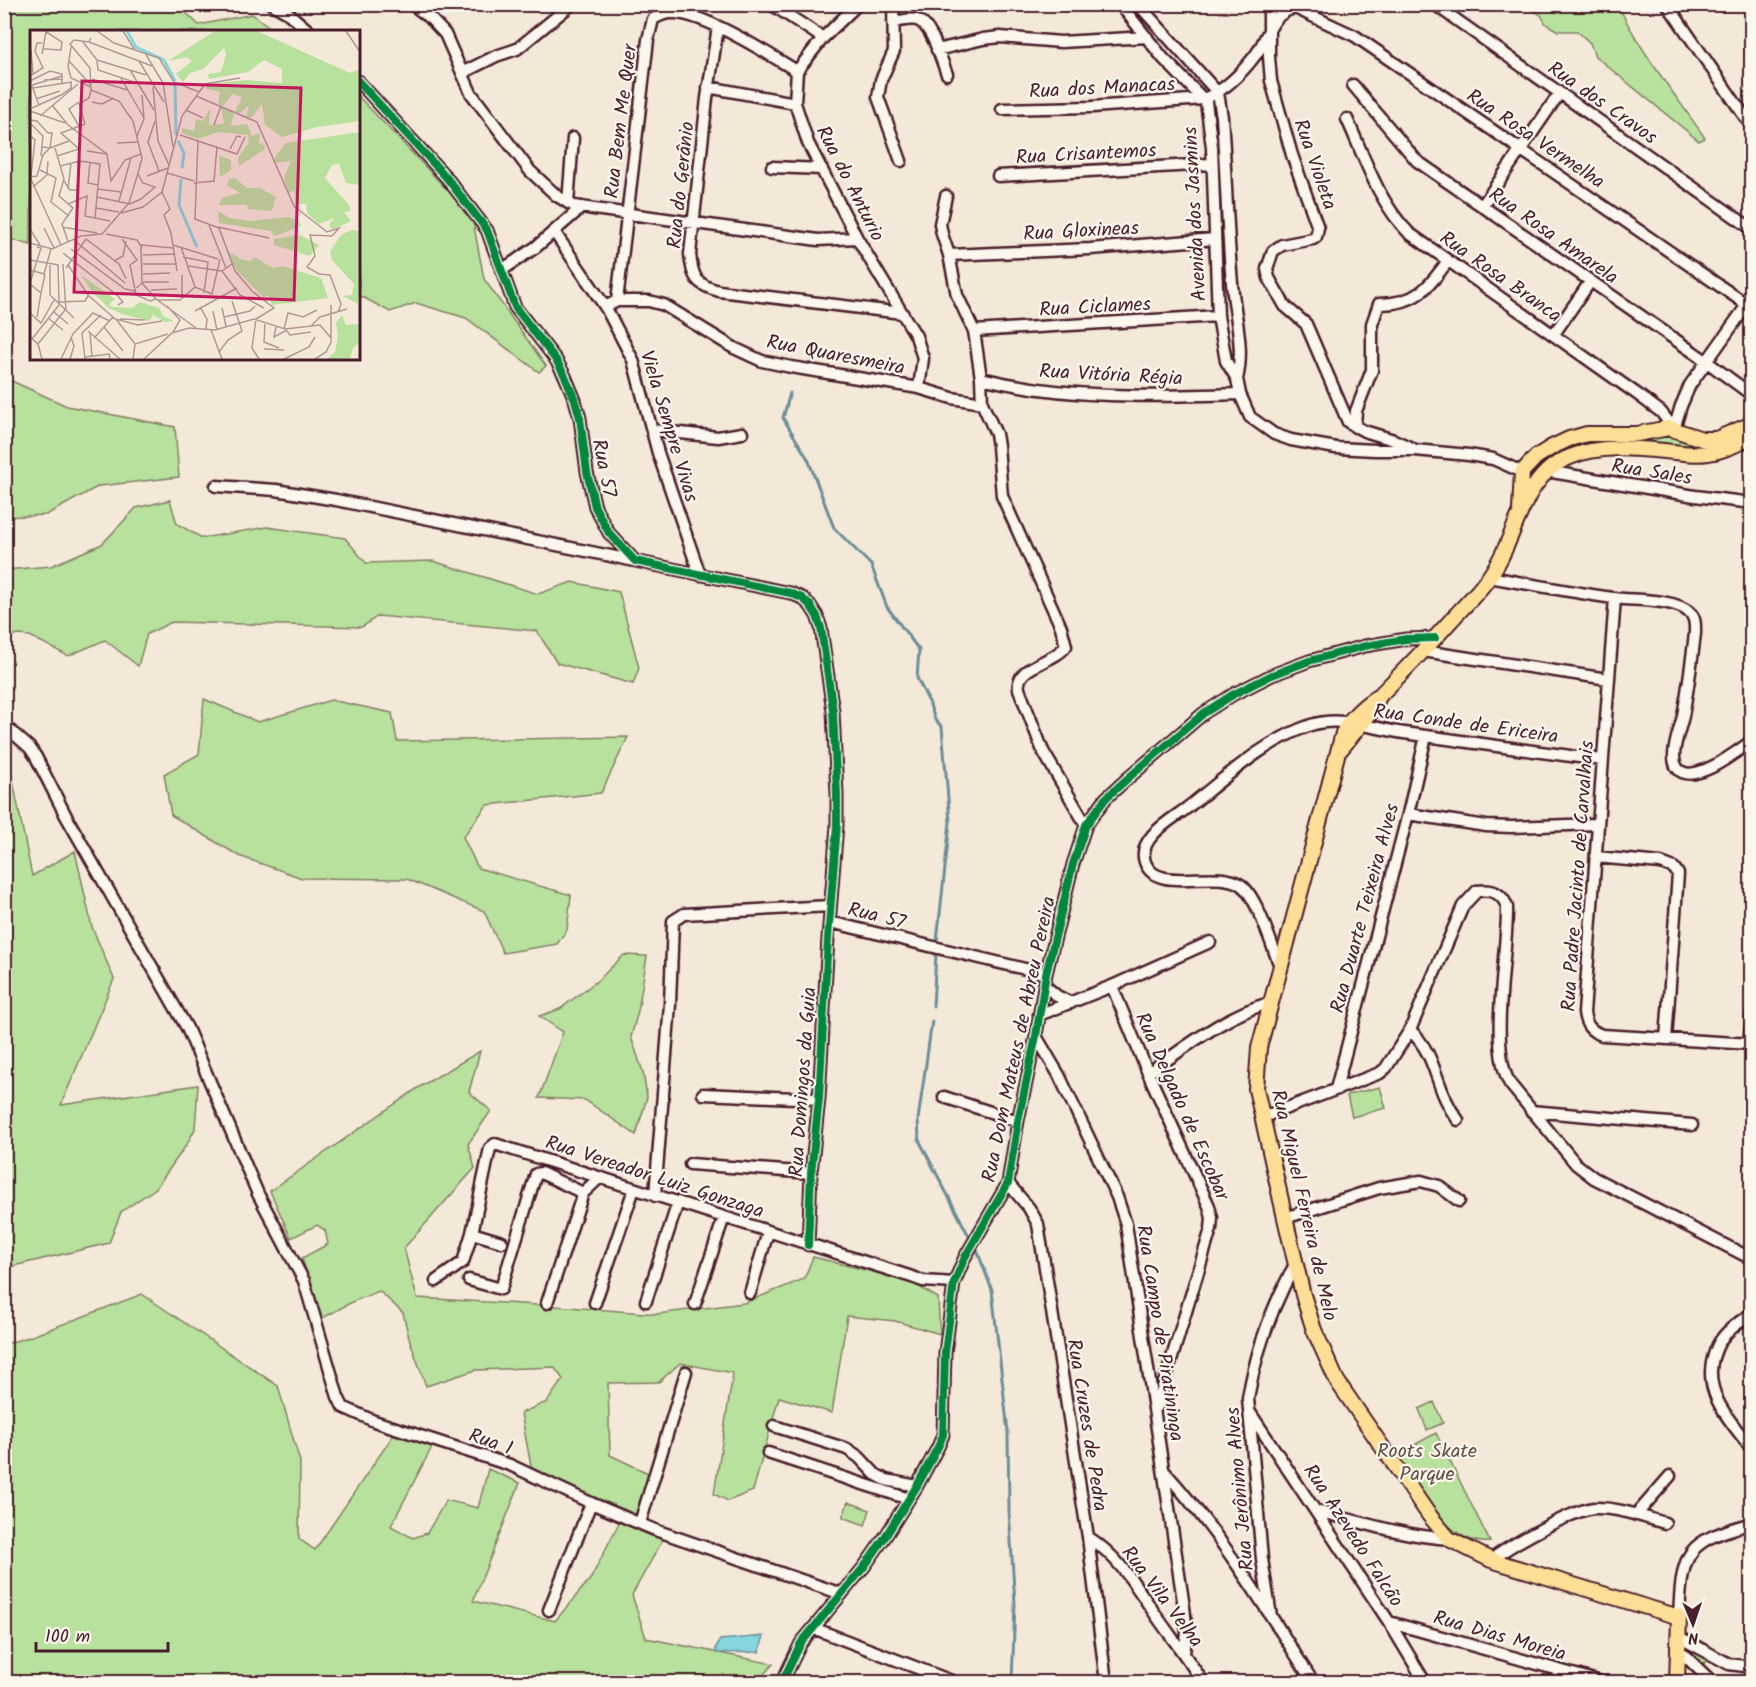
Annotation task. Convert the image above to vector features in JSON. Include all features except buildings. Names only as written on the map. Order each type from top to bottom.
[{"type":"main road","points":[[1520,510],[1522,472],[1536,457],[1569,439],[1587,434],[1637,434],[1674,429],[1716,440],[1752,424]]},
{"type":"main road","points":[[1634,449],[1637,434]]},
{"type":"main road","points":[[1520,510],[1546,471],[1560,461],[1586,452],[1616,448],[1698,454],[1717,452],[1752,437]]},
{"type":"main road","name":"Rua Miguel Ferreira de Melo","points":[[1520,510],[1500,560],[1489,577],[1423,651],[1380,695],[1363,706],[1339,751],[1270,1003],[1256,1065],[1257,1089],[1285,1218],[1314,1330],[1337,1381],[1416,1498],[1449,1539],[1491,1560],[1678,1617]]},
{"type":"main road","points":[[1677,1683],[1678,1617]]},
{"type":"street","points":[[272,4],[288,13],[307,30]]},
{"type":"street","points":[[412,4],[445,34],[471,93],[530,171],[547,188],[568,203],[582,207],[818,240],[857,238]]},
{"type":"street","points":[[462,73],[496,56],[517,49],[572,4]]},
{"type":"street","points":[[771,4],[823,38]]},
{"type":"street","points":[[797,71],[823,38],[858,4]]},
{"type":"street","points":[[893,4],[894,51],[881,80],[878,97],[901,161]]},
{"type":"street","name":"Avenida dos Jasmins","points":[[1120,4],[1163,58],[1204,99],[1209,115],[1218,316],[1226,362],[1237,379]]},
{"type":"street","points":[[1138,4],[1218,93],[1253,57],[1270,27]]},
{"type":"street","name":"Rua Violeta","points":[[1267,4],[1270,27],[1271,81],[1292,155],[1318,228],[1316,237],[1313,239],[1282,245],[1273,251],[1267,273],[1285,306],[1306,324],[1343,413],[1348,422],[1355,427]]},
{"type":"street","name":"Rua dos Cravos","points":[[1434,4],[1752,229]]},
{"type":"street","points":[[1667,4],[1752,128]]},
{"type":"street","name":"Rua Rosa Vermelha","points":[[1270,27],[1282,12],[1293,6],[1355,36],[1655,243],[1750,303]]},
{"type":"street","name":"Rua Bem Me Quer","points":[[617,301],[650,26],[653,19],[671,13],[698,17],[797,71]]},
{"type":"street","points":[[893,22],[911,19],[923,23],[930,33],[947,74]]},
{"type":"street","name":"Rua do Gerânio","points":[[718,27],[708,87],[693,222],[690,254],[694,278],[709,289],[838,307],[902,313]]},
{"type":"street","points":[[937,50],[983,39],[1022,38],[1061,42],[1147,37]]},
{"type":"street","name":"Rua do Anturio","points":[[797,71],[795,103],[802,128],[857,238],[916,336],[923,358],[919,388]]},
{"type":"street","name":"Rua 57","points":[[360,83],[446,177],[477,215],[493,244],[515,307],[556,360],[575,400],[595,507],[609,533],[635,561],[790,593],[802,598],[817,616],[833,711],[837,794],[830,922],[1045,980]]},
{"type":"street","name":"Rua Rosa Amarela","points":[[1353,86],[1412,157],[1752,395]]},
{"type":"street","points":[[708,87],[795,103]]},
{"type":"street","name":"Avenida dos Jasmins","points":[[1218,93],[1222,117],[1233,301],[1241,348],[1237,379],[1240,394],[1250,417],[1274,434],[1291,440],[1336,448],[1469,454],[1493,459],[1522,472]]},
{"type":"street","name":"Rua dos Manacas","points":[[1002,108],[1092,107],[1204,99],[1218,93]]},
{"type":"street","points":[[1482,206],[1559,94]]},
{"type":"street","name":"Rua Rosa Branca","points":[[1347,119],[1391,212],[1409,233],[1661,412],[1674,429]]},
{"type":"street","points":[[568,203],[573,138]]},
{"type":"street","name":"Rua Crisantemos","points":[[998,176],[1212,164]]},
{"type":"street","points":[[772,167],[822,169]]},
{"type":"street","points":[[946,196],[940,224],[957,295],[974,331],[982,403],[996,434],[1004,502],[1061,627],[1065,641],[1065,646],[1059,653],[1021,676],[1018,683],[1019,689],[1044,751],[1086,825]]},
{"type":"street","points":[[502,270],[555,233],[582,207]]},
{"type":"street","name":"Viela Sempre Vivas","points":[[555,233],[605,307],[633,360],[671,496],[700,575]]},
{"type":"street","name":"Rua Gloxineas","points":[[949,255],[1090,249],[1215,239]]},
{"type":"street","points":[[1415,450],[1394,440],[1355,427],[1356,411],[1372,370],[1372,324],[1379,304],[1405,301],[1421,293],[1448,261]]},
{"type":"street","points":[[1554,334],[1590,282]]},
{"type":"street","points":[[605,307],[617,301]]},
{"type":"street","name":"Rua Quaresmeira","points":[[617,301],[649,301],[664,305],[734,348],[762,361],[919,388],[952,398],[982,403]]},
{"type":"street","points":[[1674,429],[1690,385],[1750,303]]},
{"type":"street","name":"Rua Ciclames","points":[[974,331],[1218,316]]},
{"type":"street","name":"Rua Vitória Régia","points":[[981,378],[1030,389],[1120,396],[1240,394]]},
{"type":"street","points":[[652,430],[718,437],[742,434]]},
{"type":"street","name":"Rua Sales","points":[[1546,471],[1695,496],[1752,503]]},
{"type":"street","points":[[216,486],[276,490],[336,500],[635,561]]},
{"type":"street","points":[[1489,577],[1615,598],[1667,603],[1682,608],[1693,616],[1695,633],[1674,753],[1675,765],[1687,774],[1701,772],[1752,741]]},
{"type":"street","name":"Rua Padre Jacinto de Carvalhais","points":[[1615,598],[1585,1022],[1594,1032],[1602,1035],[1750,1045]]},
{"type":"street","name":"Rua Dom Mateus de Abreu Pereira","points":[[782,1683],[796,1650],[885,1537],[917,1486],[943,1435],[945,1353],[954,1283],[965,1257],[1008,1183],[1045,980],[1073,864],[1086,825],[1106,798],[1134,772],[1204,713],[1234,694],[1272,675],[1310,661],[1375,644],[1435,638]]},
{"type":"street","points":[[1423,651],[1608,679]]},
{"type":"street","name":"Rua Conde de Ericeira","points":[[1280,966],[1255,904],[1242,885],[1220,878],[1162,878],[1148,868],[1144,861],[1149,839],[1248,759],[1286,736],[1310,725],[1326,721],[1602,760]]},
{"type":"street","name":"Rua 1","points":[[4,725],[30,748],[36,757],[66,816],[186,1028],[258,1194],[304,1281],[338,1397],[343,1407],[374,1421],[510,1465],[640,1523],[842,1594]]},
{"type":"street","name":"Rua Duarte Teixeira Alves","points":[[1336,1089],[1408,814],[1426,736]]},
{"type":"street","points":[[1408,814],[1486,826],[1598,824]]},
{"type":"street","points":[[1596,857],[1661,863],[1674,867],[1678,874],[1666,1039]]},
{"type":"street","points":[[1263,1117],[1380,1073],[1386,1068],[1410,1030],[1463,906],[1479,890],[1493,891],[1501,896],[1506,903],[1507,910],[1500,1033],[1502,1064],[1510,1084],[1576,1164],[1594,1178],[1752,1259]]},
{"type":"street","points":[[655,1196],[670,1004],[673,921],[684,914],[831,906]]},
{"type":"street","name":"Rua Domingos da Guia","points":[[807,1245],[830,922]]},
{"type":"street","points":[[1039,1015],[1112,986],[1210,942]]},
{"type":"street","points":[[1045,980],[1057,996],[1071,1003]]},
{"type":"street","name":"Rua Delgado de Escobar","points":[[1112,986],[1148,1073],[1209,1206],[1212,1218],[1211,1229],[1155,1413]]},
{"type":"street","points":[[1148,1073],[1233,1017],[1254,1007],[1270,1003]]},
{"type":"street","points":[[1750,1045],[1752,1014]]},
{"type":"street","points":[[1410,1030],[1426,1049],[1444,1097],[1458,1120]]},
{"type":"street","name":"Rua Campo de Piratininga","points":[[1036,1036],[1059,1075],[1118,1197],[1126,1224],[1184,1608],[1187,1633],[1184,1653]]},
{"type":"street","points":[[703,1094],[819,1099]]},
{"type":"street","points":[[944,1097],[1018,1121]]},
{"type":"street","points":[[1531,1111],[1692,1125]]},
{"type":"street","name":"Rua Vereador Luiz Gonzaga","points":[[436,1281],[463,1262],[472,1233],[490,1148],[495,1144],[923,1281],[954,1283]]},
{"type":"street","points":[[690,1164],[811,1173]]},
{"type":"street","points":[[469,1280],[501,1289],[536,1174],[541,1173],[583,1193]]},
{"type":"street","points":[[547,1303],[583,1193],[599,1178]]},
{"type":"street","points":[[1285,1218],[1379,1188],[1421,1181],[1439,1186],[1459,1201]]},
{"type":"street","name":"Rua Cruzes de Pedra","points":[[1008,1183],[1029,1208],[1038,1224],[1088,1537],[1106,1683]]},
{"type":"street","points":[[595,1303],[634,1190]]},
{"type":"street","points":[[646,1301],[678,1202]]},
{"type":"street","points":[[695,1304],[724,1217]]},
{"type":"street","points":[[750,1293],[768,1232]]},
{"type":"street","points":[[472,1233],[502,1242]]},
{"type":"street","name":"Rua Jerônimo Alves","points":[[1296,1263],[1274,1306],[1248,1398],[1262,1559],[1271,1616],[1313,1683]]},
{"type":"street","points":[[1284,1285],[1304,1295]]},
{"type":"street","points":[[1752,1313],[1720,1339],[1711,1366],[1711,1378],[1720,1406],[1752,1449]]},
{"type":"street","points":[[640,1523],[686,1372]]},
{"type":"street","name":"Rua Azevedo Falcão","points":[[1249,1410],[1389,1622],[1425,1683]]},
{"type":"street","points":[[774,1426],[848,1449],[875,1474],[886,1480],[917,1486]]},
{"type":"street","points":[[768,1453],[909,1498]]},
{"type":"street","points":[[1164,1471],[1188,1498],[1244,1574],[1271,1616]]},
{"type":"street","points":[[1636,1515],[1670,1476]]},
{"type":"street","points":[[549,1610],[591,1503]]},
{"type":"street","points":[[1491,1560],[1527,1536],[1590,1509],[1607,1509],[1665,1523]]},
{"type":"street","points":[[1317,1511],[1396,1532],[1426,1538],[1449,1539]]},
{"type":"street","points":[[1678,1617],[1683,1569],[1694,1548],[1721,1532],[1752,1523]]},
{"type":"street","name":"Rua Vila Velha","points":[[1088,1537],[1104,1547],[1117,1561],[1203,1683]]},
{"type":"street","name":"Rua Dias Moreia","points":[[1389,1622],[1601,1683]]},
{"type":"street","points":[[813,1628],[954,1683]]},
{"type":"street","points":[[1678,1643],[1735,1665],[1752,1667]]},
{"type":"street","points":[[1678,1643],[1712,1683]]},
{"type":"street","points":[[1702,1672],[1708,1664],[1718,1659]]},
{"type":"green space","points":[[4,5],[181,5],[180,7],[199,25],[252,14],[274,30],[30,30],[30,245],[5,238]]},
{"type":"green space","points":[[1525,5],[1618,5],[1648,57],[1705,138],[1699,141],[1595,56],[1590,43],[1577,31],[1558,31],[1546,24],[1541,15]]},
{"type":"green space","points":[[360,98],[472,216],[484,279],[546,366],[539,372],[466,318],[416,303],[390,312],[360,296]]},
{"type":"green space","points":[[5,378],[67,406],[175,427],[179,477],[99,486],[46,515],[5,517]]},
{"type":"green space","points":[[1663,433],[1751,434],[1700,450],[1642,443],[1643,438]]},
{"type":"green space","points":[[1616,438],[1628,443],[1602,444],[1524,487],[1536,466],[1562,445],[1579,440]]},
{"type":"green space","points":[[170,500],[177,524],[202,538],[267,527],[345,538],[366,563],[433,561],[538,594],[572,582],[619,592],[639,668],[633,684],[557,663],[537,631],[378,616],[362,627],[172,622],[147,634],[138,666],[105,640],[68,656],[30,636],[5,634],[5,570],[51,566],[102,544],[136,508]]},
{"type":"green space","points":[[204,699],[258,722],[331,700],[392,713],[397,741],[628,737],[601,793],[487,805],[463,837],[478,868],[571,895],[567,930],[557,944],[503,953],[484,911],[407,879],[302,878],[239,856],[171,815],[164,774],[199,754]]},
{"type":"green space","points":[[4,766],[10,766],[32,876],[75,851],[92,927],[114,979],[61,1105],[198,1085],[195,1129],[187,1144],[156,1188],[121,1212],[109,1243],[5,1268]]},
{"type":"green space","points":[[624,955],[647,956],[638,1011],[631,1037],[643,1072],[647,1097],[636,1135],[585,1100],[539,1098],[563,1032],[539,1016],[560,1009],[598,980]]},
{"type":"green space","points":[[480,1051],[469,1092],[491,1111],[468,1144],[475,1168],[404,1248],[417,1298],[657,1314],[744,1303],[804,1279],[813,1257],[909,1281],[938,1298],[940,1334],[895,1321],[847,1316],[832,1413],[779,1397],[753,1491],[728,1501],[714,1494],[733,1373],[680,1363],[659,1382],[608,1383],[610,1455],[650,1474],[635,1516],[532,1471],[521,1413],[547,1402],[563,1379],[554,1367],[476,1370],[426,1386],[403,1313],[379,1291],[354,1301],[321,1319],[302,1258],[328,1244],[325,1230],[317,1225],[291,1238],[270,1191],[418,1088]]},
{"type":"green space","points":[[1380,1087],[1386,1108],[1352,1117],[1347,1095]]},
{"type":"green space","points":[[142,1294],[278,1386],[300,1462],[299,1539],[315,1550],[394,1434],[433,1445],[391,1526],[413,1538],[427,1533],[446,1500],[478,1508],[488,1469],[520,1483],[473,1601],[555,1621],[591,1578],[620,1521],[663,1539],[632,1595],[646,1638],[773,1664],[757,1682],[5,1682],[5,1344]]},
{"type":"green space","points":[[1434,1402],[1443,1423],[1427,1430],[1419,1409]]},
{"type":"green space","name":"Roots Skate Parque","points":[[1436,1433],[1490,1542],[1475,1541],[1447,1525],[1424,1497],[1396,1455]]},
{"type":"green space","points":[[848,1502],[870,1510],[865,1525],[843,1517]]},
{"type":"green space","points":[[1684,1644],[1709,1659],[1702,1665],[1684,1650]]},
{"type":"water","points":[[764,1636],[759,1652],[716,1653],[720,1640]]},
{"type":"waterway","points":[[790,393],[783,418],[808,459],[834,528],[871,565],[887,607],[919,650],[917,678],[935,720],[942,727],[950,822],[937,941]]},
{"type":"waterway","points":[[933,1006],[936,955]]},
{"type":"waterway","points":[[932,1021],[918,1120],[919,1140],[969,1236]]},
{"type":"waterway","points":[[977,1250],[992,1290],[1008,1432],[1009,1510],[1015,1604],[1012,1682]]},
{"type":"cycle path","points":[[360,83],[446,177],[487,230],[515,307],[556,360],[575,400],[595,507],[609,533],[635,561],[790,593],[802,598],[817,616],[821,628],[833,711],[837,825],[819,1099],[811,1173],[808,1245]]},
{"type":"cycle path","points":[[782,1682],[801,1643],[864,1567],[885,1537],[917,1486],[943,1435],[945,1353],[954,1283],[965,1257],[1008,1183],[1046,974],[1073,864],[1086,825],[1106,798],[1127,779],[1204,713],[1234,694],[1272,675],[1309,661],[1365,646],[1406,639],[1435,638]]}]
